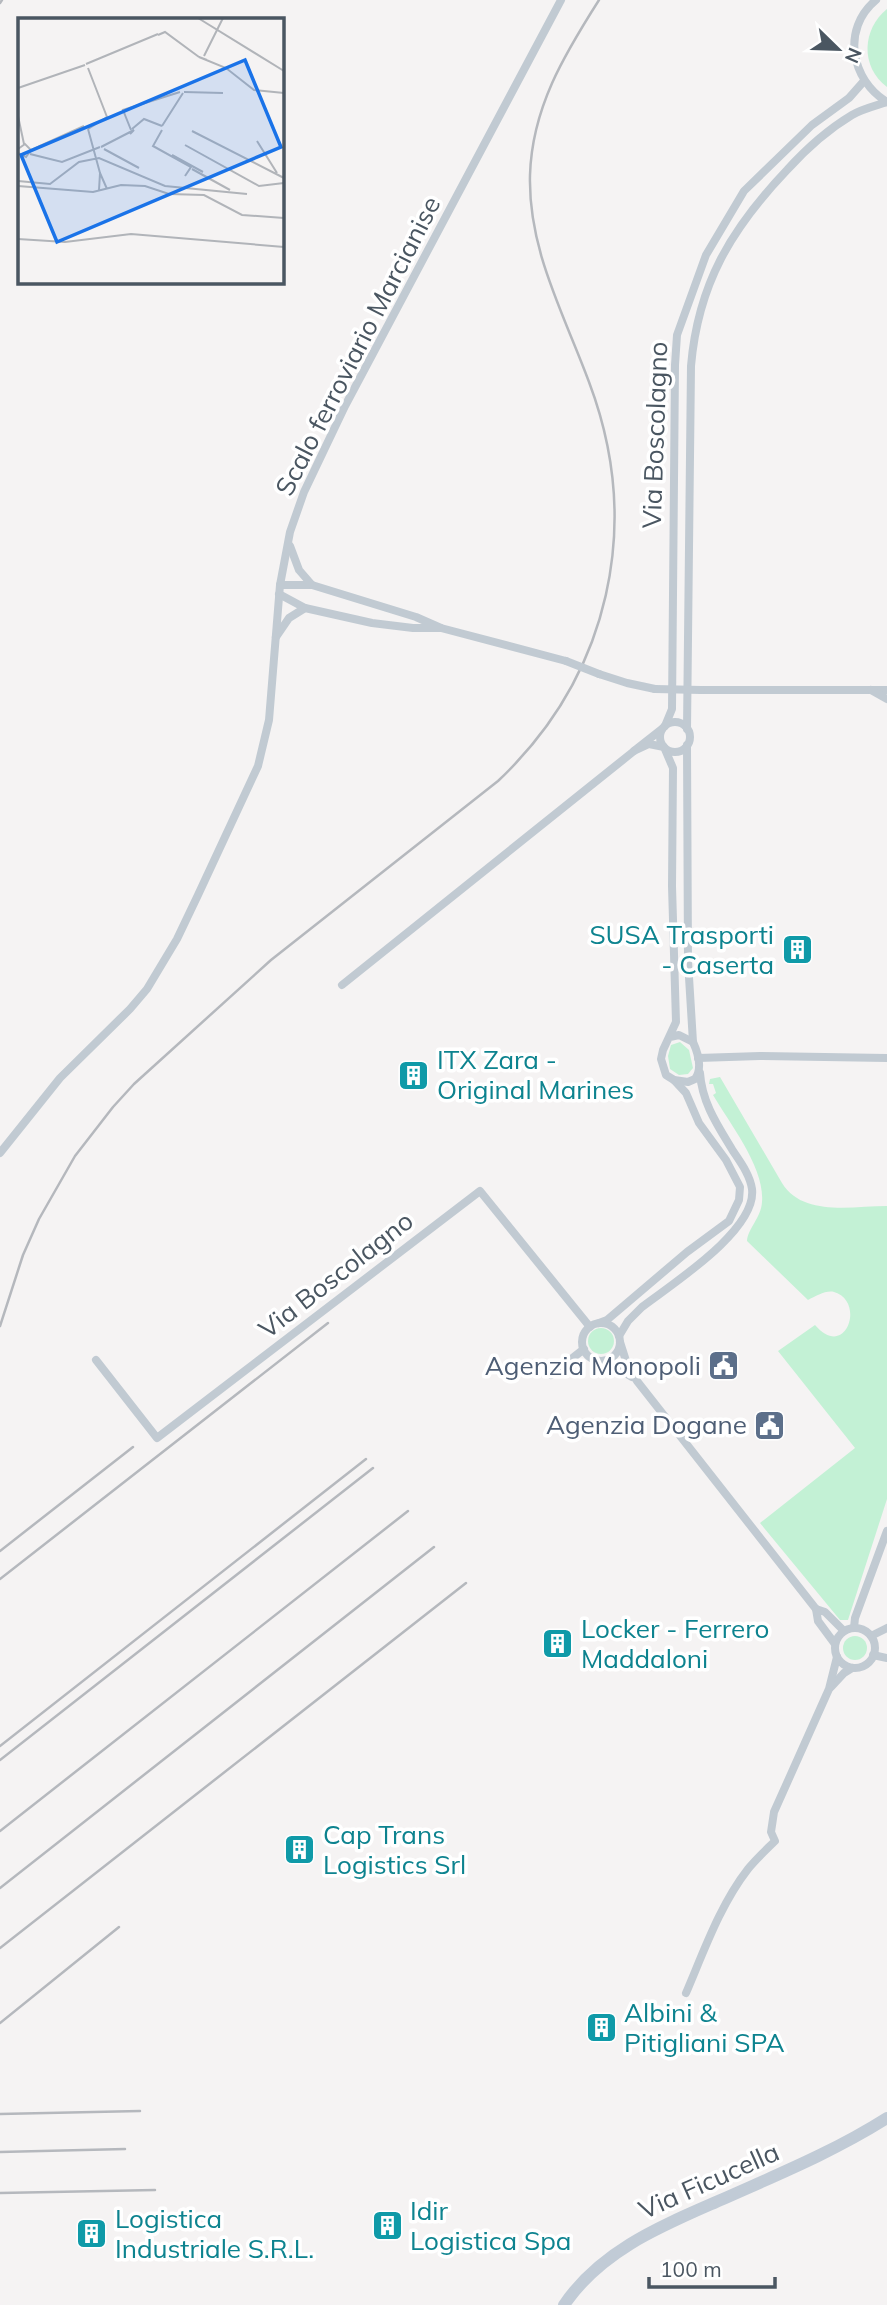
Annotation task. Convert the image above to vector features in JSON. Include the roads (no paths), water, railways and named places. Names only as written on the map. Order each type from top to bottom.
[{"type":"street","name":"Scalo ferroviario Marcianise","points":[[0,1153],[46,1093],[136,1003],[179,934],[258,766],[269,720],[279,589],[290,532],[304,492],[345,406],[561,0]]},
{"type":"street","name":"Via Boscolagno","points":[[876,0],[858,23],[853,43],[855,63],[870,89],[887,102]]},
{"type":"street","name":"Via Boscolagno","points":[[96,1360],[157,1438],[480,1191],[590,1327],[607,1320],[687,1252],[729,1221],[735,1212],[740,1187],[726,1160],[699,1123],[686,1093],[666,1074],[662,1059],[663,1050],[676,1022],[672,886],[673,768],[660,738],[672,709],[677,335],[706,255],[744,191],[812,125],[849,98],[864,81]]},
{"type":"street","name":"Via Boscolagno","points":[[600,1361],[612,1358],[619,1349],[620,1339],[628,1321],[642,1307],[736,1232],[750,1207],[752,1192],[749,1177],[711,1115],[704,1096],[693,1042],[688,961],[687,729],[693,337],[719,258],[755,203],[812,144],[853,115],[887,102]]},
{"type":"street","points":[[290,532],[289,542],[294,560],[312,585]]},
{"type":"street","points":[[279,589],[312,585],[392,609],[441,628],[566,661],[627,684],[654,689],[887,690]]},
{"type":"street","points":[[279,589],[305,608],[388,625],[441,628]]},
{"type":"street","points":[[274,639],[289,618],[305,608]]},
{"type":"street","points":[[388,625],[382,616],[384,611],[392,609]]},
{"type":"street","points":[[871,690],[887,699]]},
{"type":"street","points":[[342,985],[664,728],[678,723],[687,729]]},
{"type":"street","points":[[634,751],[649,744],[674,752],[687,745]]},
{"type":"street","points":[[670,1037],[679,1035],[693,1042]]},
{"type":"street","points":[[698,1058],[887,1058]]},
{"type":"street","points":[[674,1080],[688,1082],[695,1079],[700,1071]]},
{"type":"street","points":[[599,1323],[611,1326],[620,1339],[627,1364],[637,1381],[816,1609],[818,1621],[835,1644]]},
{"type":"street","points":[[590,1327],[584,1334],[584,1349],[589,1357],[625,1371],[637,1381]]},
{"type":"street","points":[[551,1375],[584,1349]]},
{"type":"street","points":[[854,1628],[855,1618],[887,1531]]},
{"type":"street","points":[[816,1609],[825,1612],[844,1631]]},
{"type":"street","points":[[686,1993],[711,1934],[735,1889],[748,1868],[775,1841],[771,1822],[774,1812],[829,1689],[837,1657],[837,1638],[844,1631],[854,1628],[866,1632],[874,1642],[873,1656],[865,1665],[844,1673],[829,1689]]},
{"type":"street","points":[[871,1636],[887,1628]]},
{"type":"street","points":[[873,1656],[887,1658]]},
{"type":"street","points":[[837,1657],[840,1662],[852,1668]]},
{"type":"street","name":"Via Ficucella","points":[[564,2305],[592,2274],[634,2240],[690,2212],[810,2161],[887,2118]]},
{"type":"railway","points":[[0,1326],[23,1255],[39,1219],[75,1156],[113,1107],[134,1084],[271,960],[498,781],[536,739],[567,694],[590,646],[606,595],[613,543],[613,490],[605,436],[589,382],[541,256],[531,203],[530,175],[532,150],[543,105],[562,62],[599,0]]},
{"type":"railway","points":[[0,1579],[328,1323]]},
{"type":"railway","points":[[0,1551],[133,1447]]},
{"type":"railway","points":[[0,1746],[366,1459]]},
{"type":"railway","points":[[0,1760],[373,1468]]},
{"type":"railway","points":[[0,1831],[408,1511]]},
{"type":"railway","points":[[0,1888],[434,1547]]},
{"type":"railway","points":[[0,1948],[466,1583]]},
{"type":"railway","points":[[0,2023],[119,1927]]},
{"type":"railway","points":[[0,2114],[140,2111]]},
{"type":"railway","points":[[0,2152],[125,2149]]},
{"type":"railway","points":[[0,2193],[155,2190]]},
{"type":"place","name":"SUSA Trasporti - Caserta","points":[[797,950]]},
{"type":"place","name":"ITX Zara - Original Marines","points":[[414,1075]]},
{"type":"place","name":"Agenzia Monopoli","points":[[724,1366]]},
{"type":"place","name":"Agenzia Dogane","points":[[770,1425]]},
{"type":"place","name":"Locker - Ferrero Maddaloni","points":[[558,1644]]},
{"type":"place","name":"Cap Trans Logistics Srl","points":[[300,1850]]},
{"type":"place","name":"Albini & Pitigliani SPA","points":[[601,2028]]},
{"type":"place","name":"Idir Logistica Spa","points":[[387,2226]]},
{"type":"place","name":"Logistica Industriale S.R.L.","points":[[92,2234]]}]
